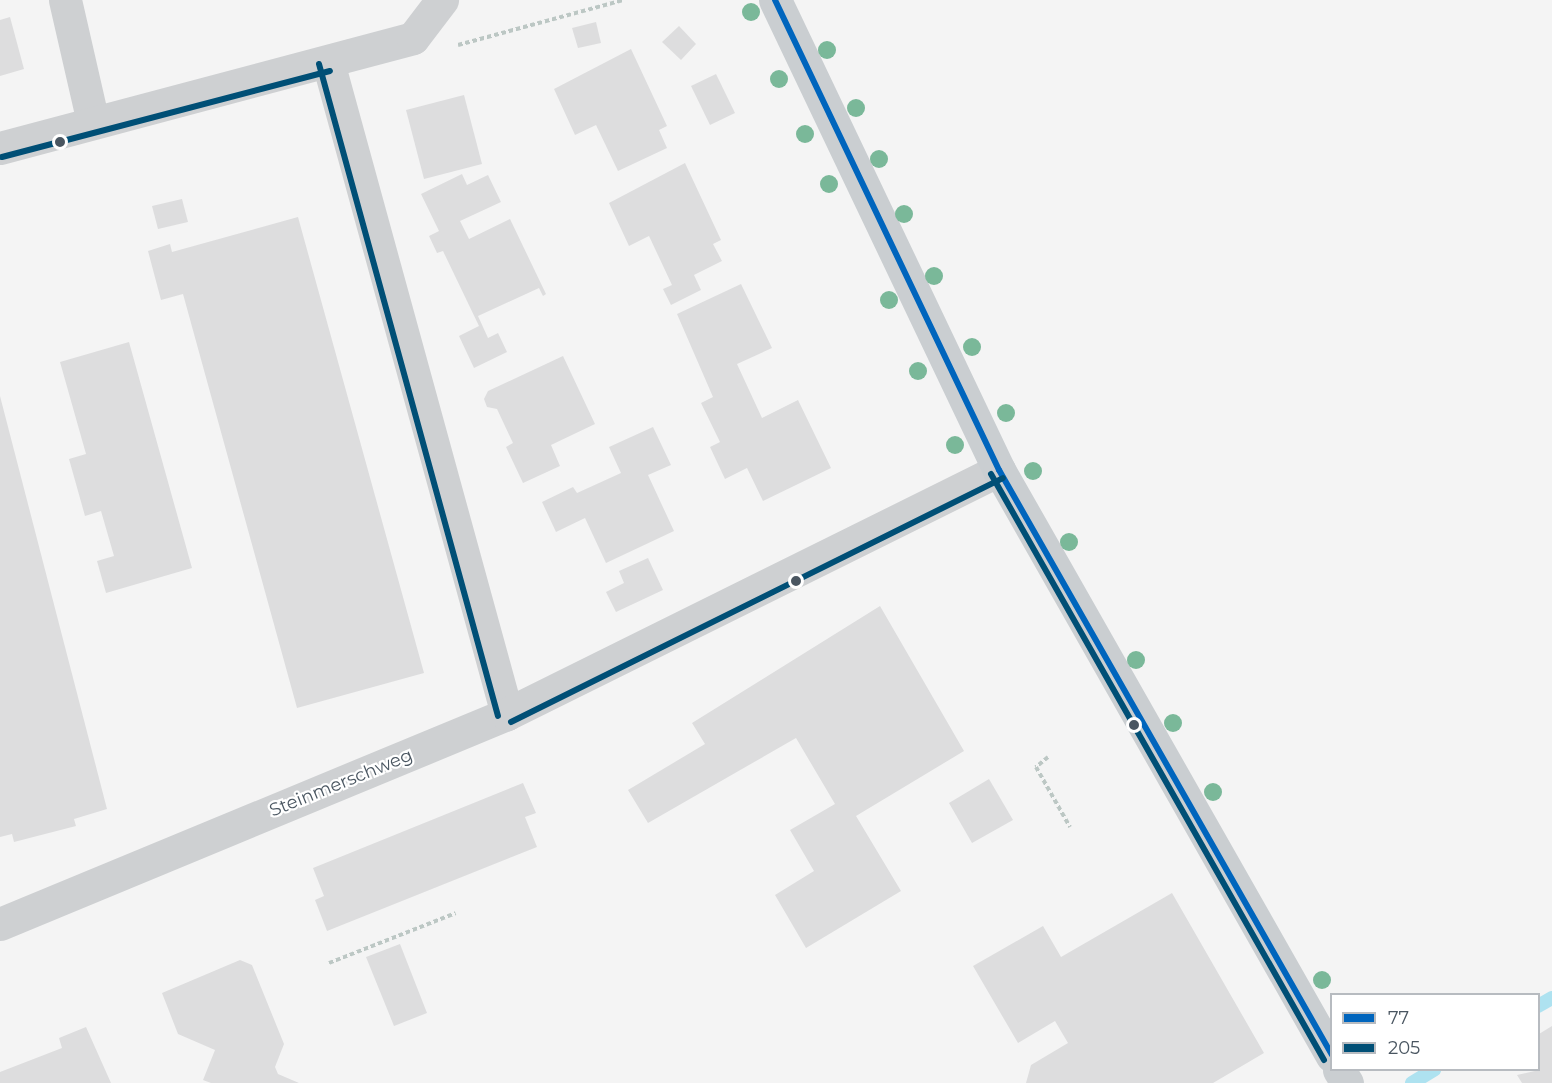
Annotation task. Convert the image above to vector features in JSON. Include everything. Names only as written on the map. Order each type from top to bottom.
[{"type":"main road","points":[[775,0],[999,470],[1330,1052]]},
{"type":"street","points":[[66,0],[93,122]]},
{"type":"street","points":[[0,148],[413,38],[442,0]]},
{"type":"street","points":[[328,62],[507,714]]},
{"type":"street","name":"Steinmerschweg","points":[[0,924],[507,714],[999,470]]},
{"type":"path","points":[[413,38],[438,51],[624,0]]},
{"type":"path","points":[[1048,757],[1035,767],[1070,827]]},
{"type":"path","points":[[330,963],[456,913]]},
{"type":"building","points":[[10,17],[24,69],[0,76],[0,20]]},
{"type":"building","points":[[596,22],[601,43],[578,48],[572,28]]},
{"type":"building","points":[[679,26],[696,44],[681,60],[662,42]]},
{"type":"building","points":[[631,49],[667,126],[659,130],[667,148],[618,171],[596,125],[575,135],[554,89]]},
{"type":"building","points":[[716,74],[735,113],[710,125],[691,86]]},
{"type":"building","points":[[464,95],[482,164],[424,179],[406,110]]},
{"type":"building","points":[[685,163],[721,240],[713,244],[722,261],[694,275],[701,290],[671,305],[663,289],[672,285],[649,236],[629,246],[609,203]]},
{"type":"building","points":[[462,174],[467,185],[488,175],[501,202],[460,221],[469,239],[510,219],[546,294],[543,296],[539,288],[478,316],[488,338],[498,333],[507,352],[474,368],[459,336],[479,326],[443,251],[437,253],[429,236],[439,231],[421,194]]},
{"type":"building","points":[[182,199],[188,222],[158,229],[152,206]]},
{"type":"building","points":[[298,217],[424,673],[297,708],[183,294],[161,300],[148,251],[170,244],[172,252]]},
{"type":"building","points":[[741,284],[772,348],[737,364],[762,418],[798,400],[831,468],[763,501],[747,468],[725,479],[710,447],[720,442],[701,403],[713,397],[677,314]]},
{"type":"building","points":[[129,342],[192,568],[106,593],[97,561],[114,556],[101,511],[85,516],[69,459],[86,454],[60,362]]},
{"type":"building","points":[[563,356],[595,424],[551,445],[560,466],[523,483],[506,447],[513,443],[497,409],[487,407],[484,399],[488,391]]},
{"type":"building","points":[[0,396],[107,809],[74,819],[76,826],[14,842],[12,834],[0,837]]},
{"type":"building","points":[[653,427],[671,465],[648,475],[674,531],[606,563],[585,518],[556,532],[542,502],[573,487],[577,493],[621,473],[609,447]]},
{"type":"building","points":[[648,558],[663,590],[616,612],[606,592],[624,583],[619,571]]},
{"type":"building","points":[[880,606],[964,751],[856,816],[901,891],[806,948],[775,895],[814,871],[790,830],[835,804],[796,738],[648,823],[628,790],[705,744],[692,723]]},
{"type":"building","points":[[989,779],[1013,820],[972,843],[949,803]]},
{"type":"building","points":[[523,783],[536,813],[525,817],[537,847],[327,931],[315,900],[324,896],[313,868]]},
{"type":"building","points":[[1172,893],[1264,1053],[1213,1083],[1026,1083],[1031,1065],[1068,1043],[1055,1021],[1018,1043],[973,966],[1043,926],[1061,957]]},
{"type":"building","points":[[400,944],[427,1013],[394,1026],[366,957]]},
{"type":"building","points":[[240,960],[252,965],[284,1044],[275,1067],[278,1074],[299,1083],[211,1083],[203,1080],[215,1050],[178,1034],[162,993]]},
{"type":"building","points":[[1552,1026],[1552,1083],[1522,1083],[1517,1075],[1540,1071],[1540,1033]]},
{"type":"building","points":[[86,1027],[111,1083],[0,1083],[0,1072],[62,1048],[59,1038]]},
{"type":"waterway","points":[[1540,1005],[1552,998]]},
{"type":"waterway","points":[[1412,1083],[1432,1071]]},
{"type":"transit line","name":"77","points":[[775,0],[999,470],[1330,1051]]},
{"type":"transit line","name":"205","points":[[319,64],[498,716]]},
{"type":"transit line","name":"205","points":[[2,157],[330,71]]},
{"type":"transit line","name":"205","points":[[991,474],[1324,1060]]},
{"type":"transit line","name":"205","points":[[511,722],[1003,478]]}]
